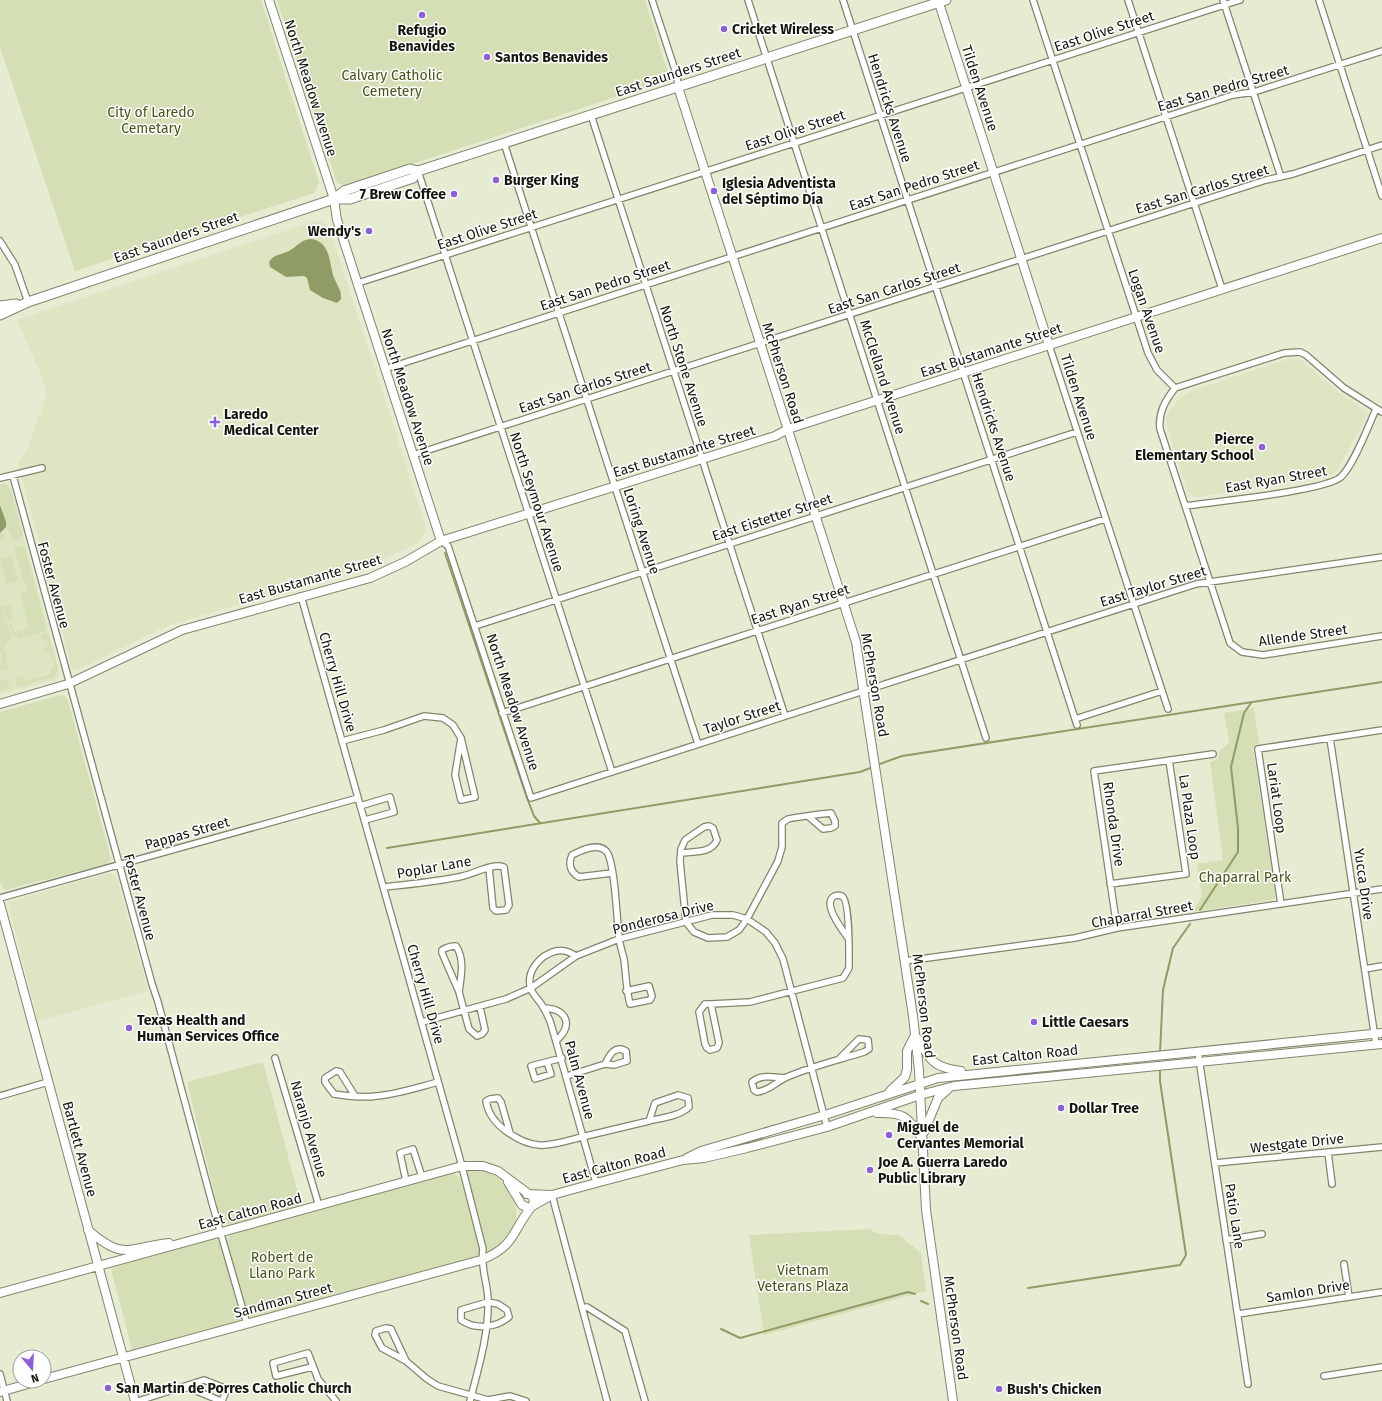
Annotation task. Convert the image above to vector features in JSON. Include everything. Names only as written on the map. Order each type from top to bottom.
[{"type":"main road","name":"North Meadow Avenue","points":[[269,0],[334,199],[337,220],[441,541]]},
{"type":"main road","name":"East Saunders Street","points":[[0,315],[28,302],[334,199],[350,199],[413,178],[418,171],[941,1]]},
{"type":"main road","name":"Tilden Avenue","points":[[941,1],[966,88],[1049,345]]},
{"type":"main road","name":"McPherson Road","points":[[678,87],[856,642],[865,690],[915,1035],[920,1095],[926,1210],[954,1401]]},
{"type":"main road","name":"East Bustamante Street","points":[[0,704],[68,684],[182,630],[387,571],[441,541],[775,436],[788,429],[1382,238]]},
{"type":"main road","name":"East Saunders Street","points":[[0,306],[28,302]]},
{"type":"main road","name":"Bartlett Avenue","points":[[0,904],[98,1267],[136,1401]]},
{"type":"main road","name":"East Calton Road","points":[[683,1160],[701,1150],[825,1115],[938,1078],[974,1073],[1378,1034]]},
{"type":"main road","points":[[915,1035],[924,1050],[936,1065],[943,1069],[974,1073]]},
{"type":"main road","points":[[886,1095],[905,1077],[908,1069],[907,1052],[915,1035]]},
{"type":"main road","points":[[1265,1045],[1266,1056]]},
{"type":"main road","name":"East Calton Road","points":[[532,1206],[552,1196],[596,1183],[683,1160],[704,1158],[747,1148],[827,1126],[920,1095],[954,1086],[1379,1045]]},
{"type":"main road","points":[[1117,1059],[1118,1070]]},
{"type":"main road","points":[[1050,1066],[1050,1077]]},
{"type":"main road","points":[[1020,1080],[1022,1073],[1027,1068]]},
{"type":"main road","points":[[922,1138],[938,1098],[945,1091],[954,1086]]},
{"type":"main road","points":[[868,1113],[899,1114],[912,1123],[922,1138]]},
{"type":"main road","points":[[746,1138],[747,1148]]},
{"type":"main road","name":"East Calton Road","points":[[0,1294],[462,1166],[483,1166],[498,1171],[529,1194],[552,1196]]},
{"type":"main road","name":"East Calton Road","points":[[506,1178],[520,1202]]},
{"type":"main road","points":[[517,1229],[520,1202],[523,1195],[529,1194],[534,1199],[532,1206],[525,1207],[520,1202]]},
{"type":"main road","name":"Sandman Street","points":[[52,1377],[481,1260],[503,1248],[532,1206]]},
{"type":"main road","points":[[88,1230],[99,1240],[122,1251],[156,1244],[184,1243]]},
{"type":"main road","points":[[2,1391],[12,1388]]},
{"type":"street","name":"McPherson Road","points":[[652,0],[676,76],[678,87]]},
{"type":"street","name":"McClelland Avenue","points":[[748,0],[986,738]]},
{"type":"street","name":"Hendricks Avenue","points":[[843,0],[1077,725]]},
{"type":"street","name":"Logan Avenue","points":[[1033,0],[1135,317],[1151,361],[1175,388]]},
{"type":"street","points":[[1128,0],[1222,289]]},
{"type":"street","name":"East Olive Street","points":[[358,283],[1139,32],[1224,2],[1240,0]]},
{"type":"street","points":[[1319,0],[1382,196]]},
{"type":"street","points":[[1224,2],[1280,177]]},
{"type":"street","name":"East San Pedro Street","points":[[385,369],[1233,95],[1254,92],[1382,51]]},
{"type":"street","name":"North Stone Avenue","points":[[591,115],[785,716]]},
{"type":"street","name":"Loring Avenue","points":[[504,144],[698,744]]},
{"type":"street","name":"East San Carlos Street","points":[[413,455],[1266,180],[1293,174],[1382,146]]},
{"type":"street","name":"North Seymour Avenue","points":[[418,171],[612,772]]},
{"type":"street","points":[[0,241],[15,265],[28,302]]},
{"type":"street","name":"Tilden Avenue","points":[[1049,345],[1168,709]]},
{"type":"street","points":[[1209,581],[1159,422],[1164,405],[1175,388],[1284,353],[1300,352],[1306,355],[1344,388],[1379,410]]},
{"type":"street","name":"East Ryan Street","points":[[1185,506],[1312,487],[1334,481],[1347,469],[1379,410]]},
{"type":"street","name":"East Eistetter Street","points":[[475,626],[1077,432]]},
{"type":"street","points":[[0,478],[42,468]]},
{"type":"street","name":"Foster Avenue","points":[[13,476],[68,684],[247,1324]]},
{"type":"street","name":"East Ryan Street","points":[[502,713],[933,573],[1105,519]]},
{"type":"street","name":"North Meadow Avenue","points":[[441,541],[448,546],[531,798]]},
{"type":"street","name":"East Taylor Street","points":[[961,659],[1209,581],[1382,557]]},
{"type":"street","name":"Allende Street","points":[[1209,581],[1230,643],[1242,652],[1263,655],[1382,636]]},
{"type":"street","name":"Cherry Hill Drive","points":[[301,596],[422,1022],[462,1166],[483,1249],[481,1260],[488,1302],[487,1327],[471,1398]]},
{"type":"street","name":"Taylor Street","points":[[531,798],[961,659]]},
{"type":"street","points":[[1075,719],[1162,691]]},
{"type":"street","points":[[342,741],[384,730],[424,716],[443,718],[453,725],[461,738],[475,797],[461,800],[455,776],[461,738]]},
{"type":"street","name":"Lariat Loop","points":[[1281,904],[1258,749],[1382,730]]},
{"type":"street","name":"Yucca Drive","points":[[1330,738],[1364,969],[1379,1045]]},
{"type":"street","name":"Rhonda Drive","points":[[1117,928],[1094,771],[1213,754]]},
{"type":"street","name":"La Plaza Loop","points":[[1110,884],[1186,874],[1169,760]]},
{"type":"street","points":[[360,806],[390,797],[394,812],[365,820]]},
{"type":"street","name":"Pappas Street","points":[[0,898],[358,798]]},
{"type":"street","points":[[681,853],[709,850],[715,845],[717,840],[713,828],[709,826],[704,827],[685,840],[681,853],[680,861],[686,922],[694,932],[708,938],[727,937],[739,930],[747,919],[778,861],[782,847],[782,823],[788,819],[809,817]]},
{"type":"street","points":[[612,873],[579,877],[575,875],[570,868],[569,862],[572,855],[584,849],[600,847],[606,850],[610,858],[612,873],[619,939],[624,960],[626,990],[630,1004],[650,1000],[652,996],[649,986],[626,990]]},
{"type":"street","name":"Poplar Lane","points":[[384,888],[463,876],[489,868],[499,865],[504,866],[509,905],[506,910],[496,911],[493,908],[489,868]]},
{"type":"street","name":"Chaparral Street","points":[[905,961],[1075,938],[1117,928],[1382,889]]},
{"type":"street","points":[[710,1004],[719,1043],[717,1048],[710,1050],[705,1044],[699,1012],[705,1004],[750,1002],[843,978],[849,968],[848,938],[846,900],[844,897],[839,895],[830,900],[830,908],[848,938]]},
{"type":"street","name":"Ponderosa Drive","points":[[422,1022],[480,1008],[506,999],[531,988],[576,956],[619,939],[712,915],[733,915],[747,919],[766,932],[775,944],[783,960],[827,1126]]},
{"type":"street","points":[[459,992],[463,970],[459,950],[456,946],[446,947],[442,950],[442,953],[459,992],[469,1029],[477,1036],[482,1034],[485,1030],[480,1008]]},
{"type":"street","points":[[531,988],[530,975],[532,970],[544,956],[555,951],[567,951],[576,956]]},
{"type":"street","points":[[1364,969],[1382,966]]},
{"type":"street","name":"Palm Avenue","points":[[531,988],[544,1008],[557,1040],[596,1183]]},
{"type":"street","points":[[544,1008],[553,1008],[561,1012],[565,1018],[566,1028],[557,1040]]},
{"type":"street","points":[[785,1078],[766,1076],[755,1079],[752,1082],[754,1090],[757,1092],[763,1092],[785,1078],[812,1067],[864,1052],[869,1049],[868,1040],[859,1039],[839,1059]]},
{"type":"street","name":"Patio Lane","points":[[1198,1052],[1248,1384]]},
{"type":"street","name":"Naranjo Avenue","points":[[275,1058],[319,1206]]},
{"type":"street","points":[[547,1062],[562,1058]]},
{"type":"street","points":[[567,1076],[605,1064]]},
{"type":"street","points":[[355,1096],[340,1072],[336,1071],[325,1078],[325,1082],[334,1094],[355,1096],[377,1097],[438,1082]]},
{"type":"street","points":[[0,1096],[48,1082]]},
{"type":"street","points":[[510,1133],[501,1102],[498,1098],[490,1098],[486,1101],[491,1116],[510,1133],[522,1141],[539,1145],[553,1146],[583,1137],[649,1121],[685,1111],[689,1107],[688,1098],[678,1095],[655,1103],[649,1121]]},
{"type":"street","name":"Westgate Drive","points":[[1215,1163],[1382,1147]]},
{"type":"street","points":[[406,1181],[400,1153],[413,1149],[422,1177]]},
{"type":"street","points":[[1328,1152],[1332,1184]]},
{"type":"street","points":[[552,1196],[607,1401]]},
{"type":"street","points":[[1226,1240],[1262,1234]]},
{"type":"street","points":[[1344,1264],[1349,1297]]},
{"type":"street","name":"Samlon Drive","points":[[1238,1314],[1382,1292]]},
{"type":"street","points":[[488,1302],[498,1304],[507,1310],[509,1317],[500,1323],[487,1327],[461,1320],[460,1316],[462,1310],[488,1302]]},
{"type":"street","points":[[582,1308],[587,1307],[625,1330],[645,1401]]},
{"type":"street","points":[[406,1361],[391,1329],[386,1328],[376,1331],[375,1335],[382,1348],[406,1361],[427,1379],[438,1386],[471,1398],[488,1400],[510,1396],[526,1401]]},
{"type":"street","points":[[312,1367],[276,1376],[273,1363],[308,1353],[312,1367],[324,1388],[336,1401]]},
{"type":"street","points":[[1324,1376],[1382,1367]]},
{"type":"street","points":[[0,1374],[2,1391],[7,1401]]},
{"type":"street","points":[[136,1401],[184,1388],[199,1381],[209,1380],[227,1389],[221,1401],[189,1388],[184,1388]]},
{"type":"shaded area","name":"Laredo Medical Center","points":[[318,220],[325,224],[330,230],[425,523],[425,533],[416,544],[377,562],[167,626],[78,670],[72,669],[18,463],[27,450],[47,394],[43,379],[17,320]]},
{"type":"shaded area","points":[[312,239],[322,244],[328,253],[333,275],[341,293],[341,299],[337,303],[323,298],[310,290],[307,278],[304,276],[286,277],[270,267],[269,262],[273,257],[289,251],[302,241]]},
{"type":"shaded area","name":"Pierce Elementary School","points":[[1292,358],[1301,360],[1337,391],[1367,412],[1367,415],[1337,471],[1329,476],[1319,479],[1196,497],[1188,492],[1167,427],[1166,417],[1171,408],[1182,396],[1194,390]]},
{"type":"shaded area","points":[[4,483],[9,485],[11,490],[60,673],[59,677],[55,680],[0,694],[0,484]]},
{"type":"shaded area","points":[[0,505],[6,522],[6,527],[0,533]]},
{"type":"shaded area","points":[[109,873],[115,875],[118,882],[148,991],[38,1021],[8,904],[12,901]]},
{"type":"green space","name":"City of Laredo Cemetary","points":[[0,0],[261,0],[319,183],[314,193],[75,271],[0,47]]},
{"type":"green space","name":"Calvary Catholic Cemetery","points":[[277,0],[645,0],[670,79],[346,186],[337,183]]},
{"type":"green space","points":[[0,484],[6,484],[11,490],[23,534],[21,539],[13,541],[11,533],[4,526],[0,531]]},
{"type":"green space","points":[[0,531],[7,538],[0,540]]},
{"type":"green space","points":[[22,546],[25,547],[26,551],[15,554],[14,548]]},
{"type":"green space","points":[[26,552],[47,631],[19,639],[17,636],[12,635],[9,624],[11,623],[14,632],[29,628],[20,594],[28,592],[25,581],[23,581],[16,555]]},
{"type":"green space","points":[[11,556],[18,581],[7,584],[0,559]]},
{"type":"green space","points":[[10,604],[13,619],[8,621],[4,606]]},
{"type":"green space","points":[[2,606],[7,622],[0,624],[0,607]]},
{"type":"green space","points":[[7,624],[12,641],[7,642],[4,648],[8,666],[0,671],[2,653],[0,652],[0,625]]},
{"type":"green space","points":[[48,633],[58,670],[54,677],[17,687],[16,680],[18,677],[23,676],[25,681],[51,674],[50,669],[55,667],[51,653],[45,653],[44,647],[49,646],[47,639],[42,640],[41,635]]},
{"type":"green space","points":[[7,679],[10,689],[0,691],[0,680]]},
{"type":"green space","points":[[60,695],[65,696],[68,701],[111,859],[106,864],[5,890],[0,882],[0,712]]},
{"type":"green space","name":"Chaparral Park","points":[[1254,708],[1259,744],[1255,745],[1253,749],[1276,897],[1272,900],[1192,912],[1202,896],[1197,864],[1223,860],[1210,762],[1218,759],[1220,750],[1229,743],[1224,713]]},
{"type":"green space","name":"Robert de Llano Park","points":[[263,1062],[300,1201],[297,1208],[231,1226],[221,1221],[187,1082]]},
{"type":"green space","points":[[468,1170],[485,1172],[499,1179],[509,1190],[515,1203],[516,1217],[512,1230],[503,1243],[489,1252],[487,1251],[467,1178]]},
{"type":"green space","name":"Robert de Llano Park","points":[[453,1172],[460,1178],[480,1249],[478,1255],[474,1258],[259,1317],[252,1318],[247,1314],[227,1243],[228,1237],[233,1233]]},
{"type":"green space","name":"Vietnam Veterans Plaza","points":[[869,1229],[879,1234],[899,1235],[921,1253],[926,1291],[764,1335],[749,1235]]},
{"type":"green space","name":"Robert de Llano Park","points":[[215,1238],[221,1242],[243,1317],[242,1320],[239,1323],[136,1351],[132,1350],[111,1269],[145,1257]]},
{"type":"waterway","points":[[445,553],[527,798],[534,816],[540,823]]},
{"type":"waterway","points":[[877,765],[902,756],[1382,682]]},
{"type":"waterway","points":[[1200,910],[1238,852],[1238,828],[1231,767],[1244,713],[1251,703]]},
{"type":"waterway","points":[[387,848],[860,772],[873,767]]},
{"type":"waterway","points":[[1160,1053],[1163,990],[1173,948],[1190,924]]},
{"type":"waterway","points":[[1028,1288],[1180,1265],[1186,1255],[1160,1081],[1160,1068]]},
{"type":"waterway","points":[[721,1329],[740,1338],[908,1292],[915,1294]]},
{"type":"waterway","points":[[921,1301],[928,1304]]},
{"type":"place","name":"Refugio Benavides","points":[[422,15]]},
{"type":"place","name":"Cricket Wireless","points":[[724,29]]},
{"type":"place","name":"Santos Benavides","points":[[487,57]]},
{"type":"place","name":"Burger King","points":[[496,180]]},
{"type":"place","name":"Iglesia Adventista del Séptimo Día","points":[[714,191]]},
{"type":"place","name":"7 Brew Coffee","points":[[454,194]]},
{"type":"place","name":"Wendy's","points":[[369,231]]},
{"type":"place","name":"Laredo Medical Center","points":[[215,422]]},
{"type":"place","name":"Pierce Elementary School","points":[[1262,447]]},
{"type":"place","name":"Little Caesars","points":[[1034,1022]]},
{"type":"place","name":"Texas Health and Human Services Office","points":[[129,1028]]},
{"type":"place","name":"Dollar Tree","points":[[1061,1108]]},
{"type":"place","name":"Miguel de Cervantes Memorial","points":[[889,1135]]},
{"type":"place","name":"Joe A. Guerra Laredo Public Library","points":[[870,1170]]},
{"type":"place","name":"San Martin de Porres Catholic Church","points":[[108,1388]]},
{"type":"place","name":"Bush's Chicken","points":[[999,1389]]}]
